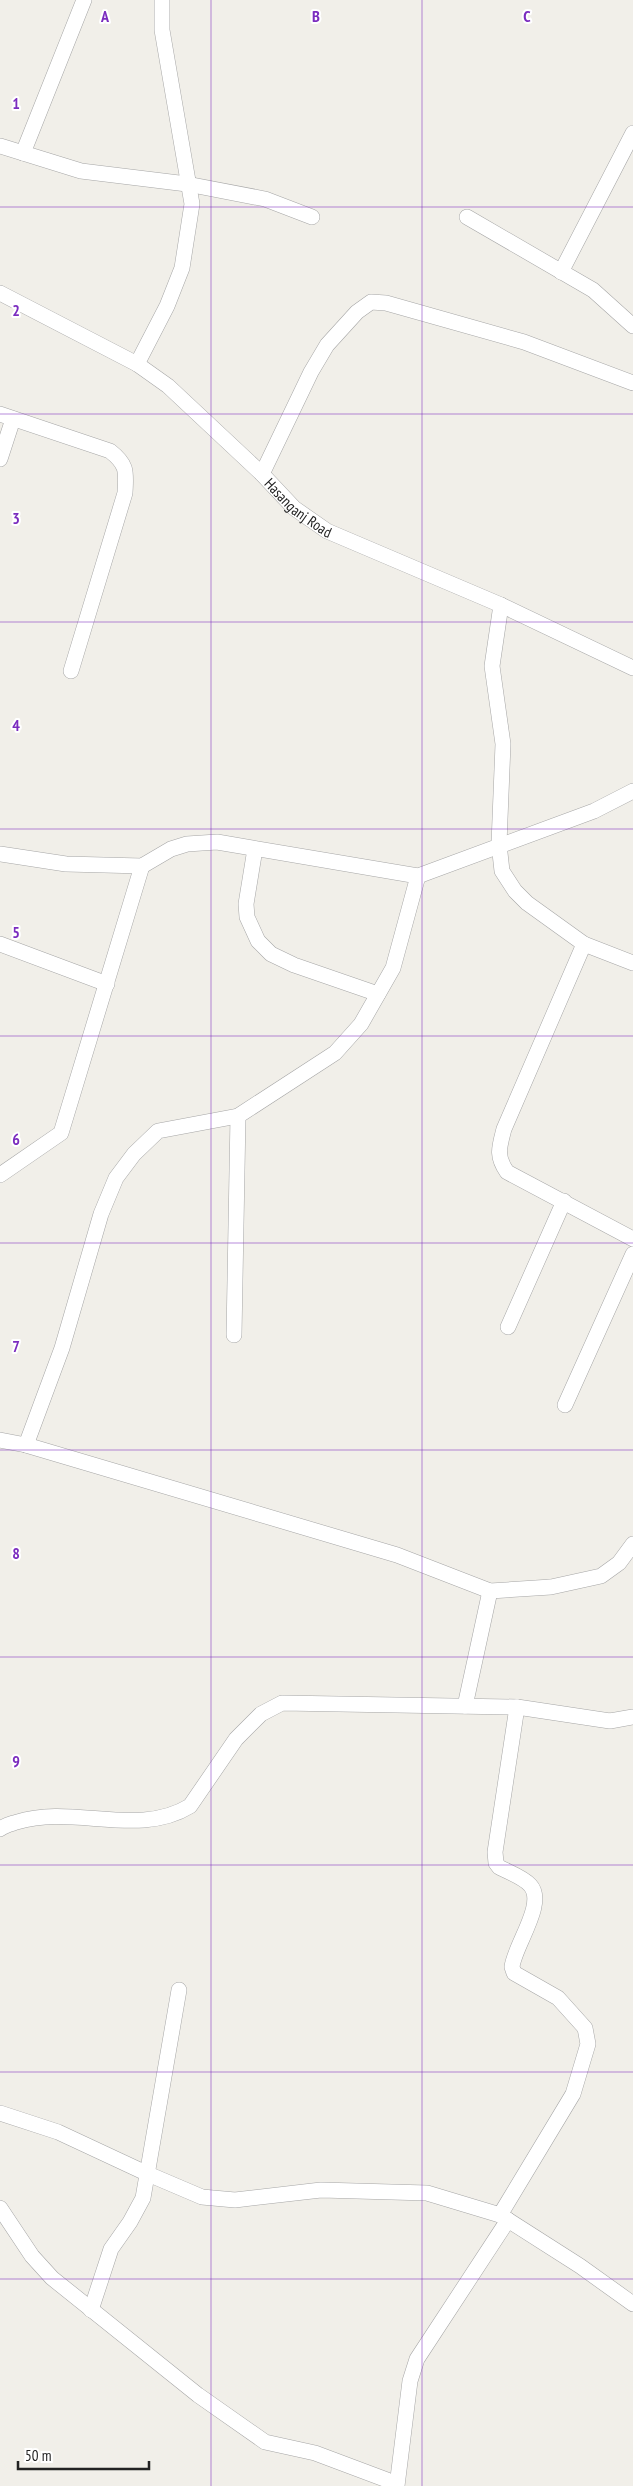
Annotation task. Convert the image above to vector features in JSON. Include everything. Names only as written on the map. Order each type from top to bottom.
[{"type":"street","points":[[23,153],[84,0]]},
{"type":"street","points":[[137,364],[167,306],[182,268],[192,204],[187,184],[162,30],[162,0]]},
{"type":"street","points":[[561,272],[633,133]]},
{"type":"street","points":[[0,146],[81,171],[187,184],[264,199],[312,217]]},
{"type":"street","points":[[467,217],[593,290],[633,326]]},
{"type":"street","name":"Hasanganj Road","points":[[0,293],[137,364],[168,386],[262,474],[294,508],[327,531],[500,605],[633,668]]},
{"type":"street","points":[[262,474],[311,372],[327,345],[357,312],[371,302],[386,303],[524,342],[633,383]]},
{"type":"street","points":[[0,459],[6,416],[110,451],[121,460],[126,471],[125,493],[71,671]]},
{"type":"street","points":[[500,605],[492,666],[503,744],[500,844],[502,871],[515,892],[584,944],[633,963]]},
{"type":"street","points":[[0,854],[66,864],[142,866],[171,849],[186,844],[217,842],[418,876],[500,844],[594,811],[633,791]]},
{"type":"street","points":[[255,849],[246,904],[247,917],[258,941],[271,954],[294,965],[378,994]]},
{"type":"street","points":[[0,1175],[62,1133],[142,866]]},
{"type":"street","points":[[26,1444],[62,1348],[100,1214],[116,1178],[134,1154],[158,1130],[238,1116],[335,1053],[361,1024],[393,968],[418,876]]},
{"type":"street","points":[[0,944],[106,984]]},
{"type":"street","points":[[584,944],[504,1130],[499,1148],[500,1162],[507,1172],[633,1239]]},
{"type":"street","points":[[234,1335],[238,1116]]},
{"type":"street","points":[[508,1327],[564,1201]]},
{"type":"street","points":[[565,1405],[633,1254]]},
{"type":"street","points":[[0,1440],[26,1444],[397,1555],[490,1590],[551,1587],[601,1576],[619,1562],[633,1544]]},
{"type":"street","points":[[465,1706],[490,1590]]},
{"type":"street","points":[[0,1829],[22,1820],[44,1816],[113,1820],[164,1818],[179,1813],[190,1806],[236,1739],[260,1714],[282,1703],[517,1706],[610,1721],[633,1717]]},
{"type":"street","points":[[0,2208],[32,2256],[52,2278],[198,2394],[265,2442],[315,2452],[388,2480],[396,2486],[410,2381],[417,2359],[504,2218],[574,2094],[588,2044],[585,2028],[558,1998],[514,1973],[512,1967],[535,1897],[530,1884],[499,1867],[496,1863],[495,1852],[517,1706]]},
{"type":"street","points":[[91,2310],[111,2249],[130,2222],[142,2198],[148,2174],[179,1990]]},
{"type":"street","points":[[0,2114],[58,2132],[148,2174],[202,2196],[235,2200],[321,2190],[427,2192],[504,2218],[631,2298]]}]
